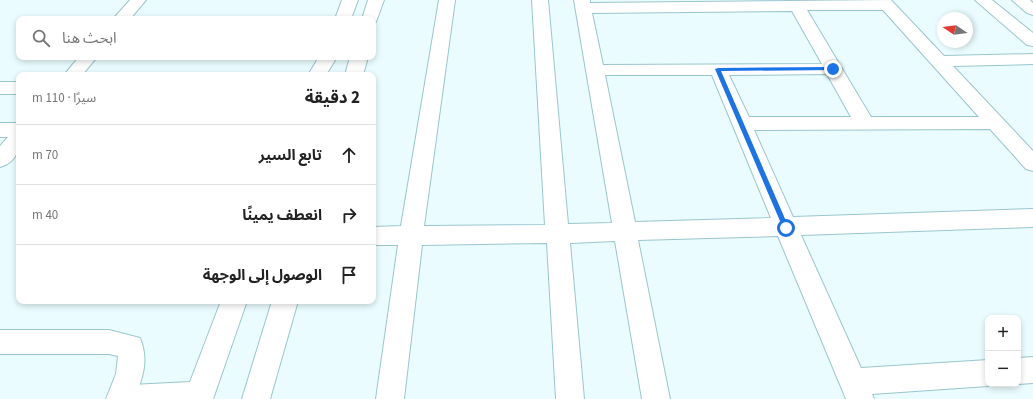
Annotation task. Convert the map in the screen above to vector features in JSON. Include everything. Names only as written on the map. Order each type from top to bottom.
[{"type":"street","points":[[124,16],[138,0]]},
{"type":"street","points":[[345,16],[350,0]]},
{"type":"street","points":[[371,16],[376,0]]},
{"type":"street","points":[[390,399],[411,235],[447,0]]},
{"type":"street","points":[[540,0],[570,399]]},
{"type":"street","points":[[983,0],[1033,41]]},
{"type":"street","points":[[1020,0],[1033,10]]},
{"type":"street","points":[[656,399],[583,4],[797,6],[886,3],[1033,164]]},
{"type":"street","points":[[797,6],[865,124]]},
{"type":"street","points":[[939,61],[1033,59]]},
{"type":"street","points":[[76,72],[86,60]]},
{"type":"street","points":[[319,72],[326,60]]},
{"type":"street","points":[[355,72],[358,60]]},
{"type":"street","points":[[718,69],[856,390],[985,373]]},
{"type":"street","points":[[595,70],[833,69]]},
{"type":"street","points":[[0,88],[16,88]]},
{"type":"street","points":[[742,124],[996,123]]},
{"type":"street","points":[[0,130],[16,130]]},
{"type":"street","points":[[0,160],[16,141]]},
{"type":"street","points":[[376,236],[557,234],[786,228],[1033,218]]},
{"type":"street","points":[[131,399],[199,397],[233,304]]},
{"type":"street","points":[[256,399],[284,304]]},
{"type":"street","points":[[0,342],[109,342],[130,347],[133,358],[129,379],[120,399]]},
{"type":"route","points":[[786,228],[718,69],[833,69]]}]
